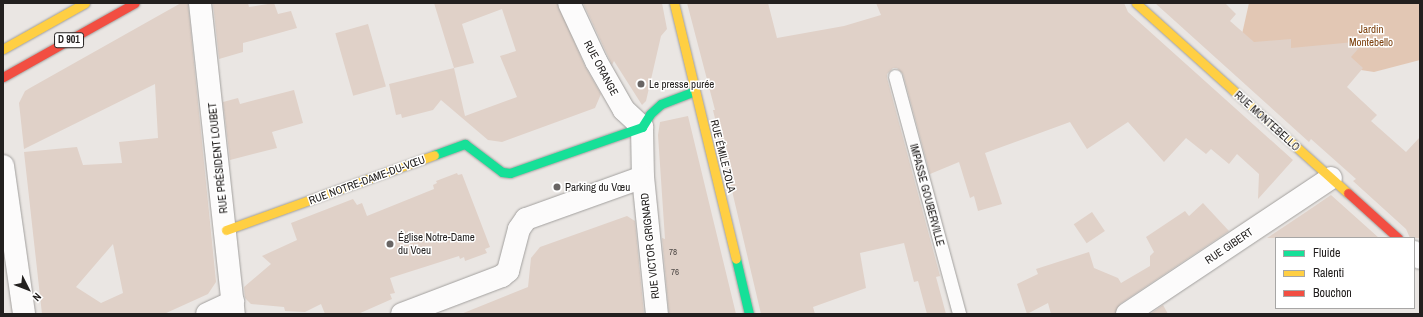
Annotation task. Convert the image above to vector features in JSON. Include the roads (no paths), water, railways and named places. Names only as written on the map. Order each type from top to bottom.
[{"type":"street","name":"D 901","points":[[3,49],[85,3]]},
{"type":"street","name":"D 901","points":[[3,77],[135,3]]},
{"type":"street","name":"RUE PRÉSIDENT LOUBET","points":[[200,3],[234,308]]},
{"type":"street","name":"RUE ORANGE","points":[[568,3],[596,61],[624,110],[642,127]]},
{"type":"street","name":"RUE ÉMILE ZOLA","points":[[674,3],[749,314]]},
{"type":"street","name":"RUE MONTEBELLO","points":[[1136,3],[1397,237]]},
{"type":"street","points":[[402,314],[502,276],[508,270],[519,229],[526,219],[643,177],[642,127],[650,114],[662,104],[695,91]]},
{"type":"street","name":"RUE NOTRE-DAME-DU-VŒU","points":[[226,230],[465,144],[502,172],[510,173],[642,127]]},
{"type":"street","points":[[3,166],[24,314]]},
{"type":"street","name":"RUE VICTOR GRIGNARD","points":[[643,177],[657,314]]},
{"type":"street","name":"RUE GIBERT","points":[[1127,314],[1331,178]]},
{"type":"street","points":[[208,314],[234,308]]},
{"type":"lane","name":"IMPASSE GOUBERVILLE","points":[[895,76],[959,314]]},
{"type":"place","name":"Le presse purée","points":[[641,84]]},
{"type":"place","name":"Parking du Vœu","points":[[557,187]]},
{"type":"place","name":"Église Notre-Dame du Voeu","points":[[390,244]]},
{"type":"park label","name":"Jardin Montebello","points":[[1371,36]]}]
